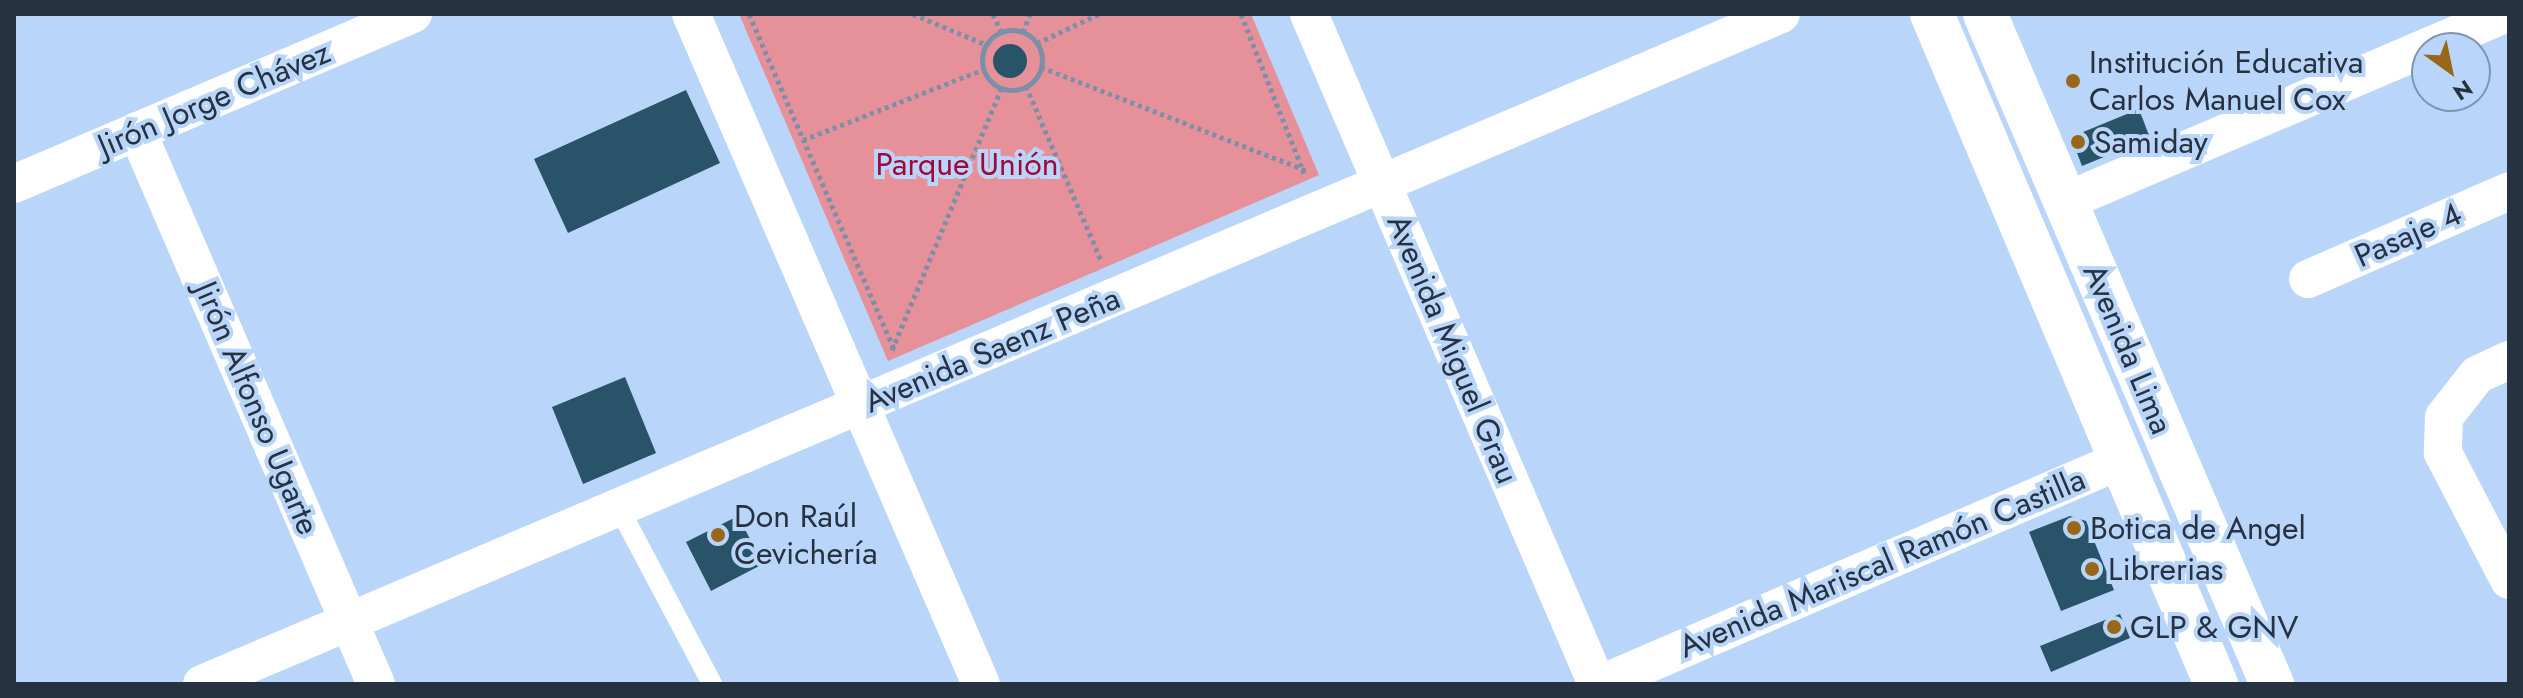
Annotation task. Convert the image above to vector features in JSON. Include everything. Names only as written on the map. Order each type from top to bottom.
[{"type":"main road","name":"Avenida Lima","points":[[1932,14],[2216,684]]},
{"type":"main road","name":"Avenida Lima","points":[[1985,14],[2272,684]]},
{"type":"street","name":"Jirón Jorge Chávez","points":[[14,184],[413,14]]},
{"type":"street","points":[[691,14],[981,684]]},
{"type":"street","name":"Avenida Miguel Grau","points":[[1309,14],[1599,684]]},
{"type":"street","name":"Avenida Saenz Peña","points":[[202,684],[350,624],[1781,14]]},
{"type":"street","points":[[2064,202],[2505,14]]},
{"type":"street","name":"Jirón Alfonso Ugarte","points":[[137,131],[376,684]]},
{"type":"street","name":"Pasaje 4","points":[[2308,279],[2509,191]]},
{"type":"street","points":[[2509,360],[2477,375],[2444,417],[2443,453],[2509,580]]},
{"type":"street","name":"Avenida Mariscal Ramón Castilla","points":[[1599,684],[2119,461]]},
{"type":"lane","points":[[619,508],[712,684]]},
{"type":"path","points":[[749,14],[892,350]]},
{"type":"path","points":[[913,14],[987,45]]},
{"type":"path","points":[[993,14],[1001,32]]},
{"type":"path","points":[[1023,32],[1030,14]]},
{"type":"path","points":[[1037,43],[1099,14]]},
{"type":"path","points":[[1241,14],[1308,171]]},
{"type":"path","points":[[1001,32],[1023,32],[1037,43],[1041,67],[1026,86],[1002,87],[984,69],[987,45],[1001,32]]},
{"type":"path","points":[[1041,67],[1308,171],[1323,173]]},
{"type":"path","points":[[803,140],[984,69]]},
{"type":"path","points":[[1026,86],[1101,260]]},
{"type":"path","points":[[860,406],[892,350],[1002,87]]},
{"type":"path","points":[[1294,177],[1308,171]]},
{"type":"path","points":[[1087,266],[1115,254]]},
{"type":"path","points":[[892,350],[906,344]]},
{"type":"green space","name":"Parque Unión","points":[[739,14],[1251,14],[1319,175],[888,361]]},
{"type":"building","points":[[1010,44],[1022,49],[1027,61],[1022,73],[1010,78],[998,73],[993,61],[998,49]]},
{"type":"building","points":[[686,90],[720,163],[568,233],[534,159]]},
{"type":"building","points":[[2139,109],[2150,138],[2082,166],[2071,137]]},
{"type":"building","points":[[625,377],[656,453],[583,484],[552,407]]},
{"type":"building","points":[[738,516],[763,564],[711,591],[686,542]]},
{"type":"building","points":[[2070,516],[2086,521],[2114,590],[2061,611],[2029,532]]},
{"type":"building","points":[[2120,614],[2130,638],[2051,672],[2040,646]]},
{"type":"place","name":"Institución Educativa Carlos Manuel Cox","points":[[2073,81]]},
{"type":"place","name":"Samiday","points":[[2078,142]]},
{"type":"place","name":"Botica de Angel","points":[[2074,528]]},
{"type":"place","name":"Don Raúl Cevichería","points":[[718,535]]},
{"type":"place","name":"Librerias","points":[[2092,569]]},
{"type":"place","name":"GLP & GNV","points":[[2114,627]]}]
